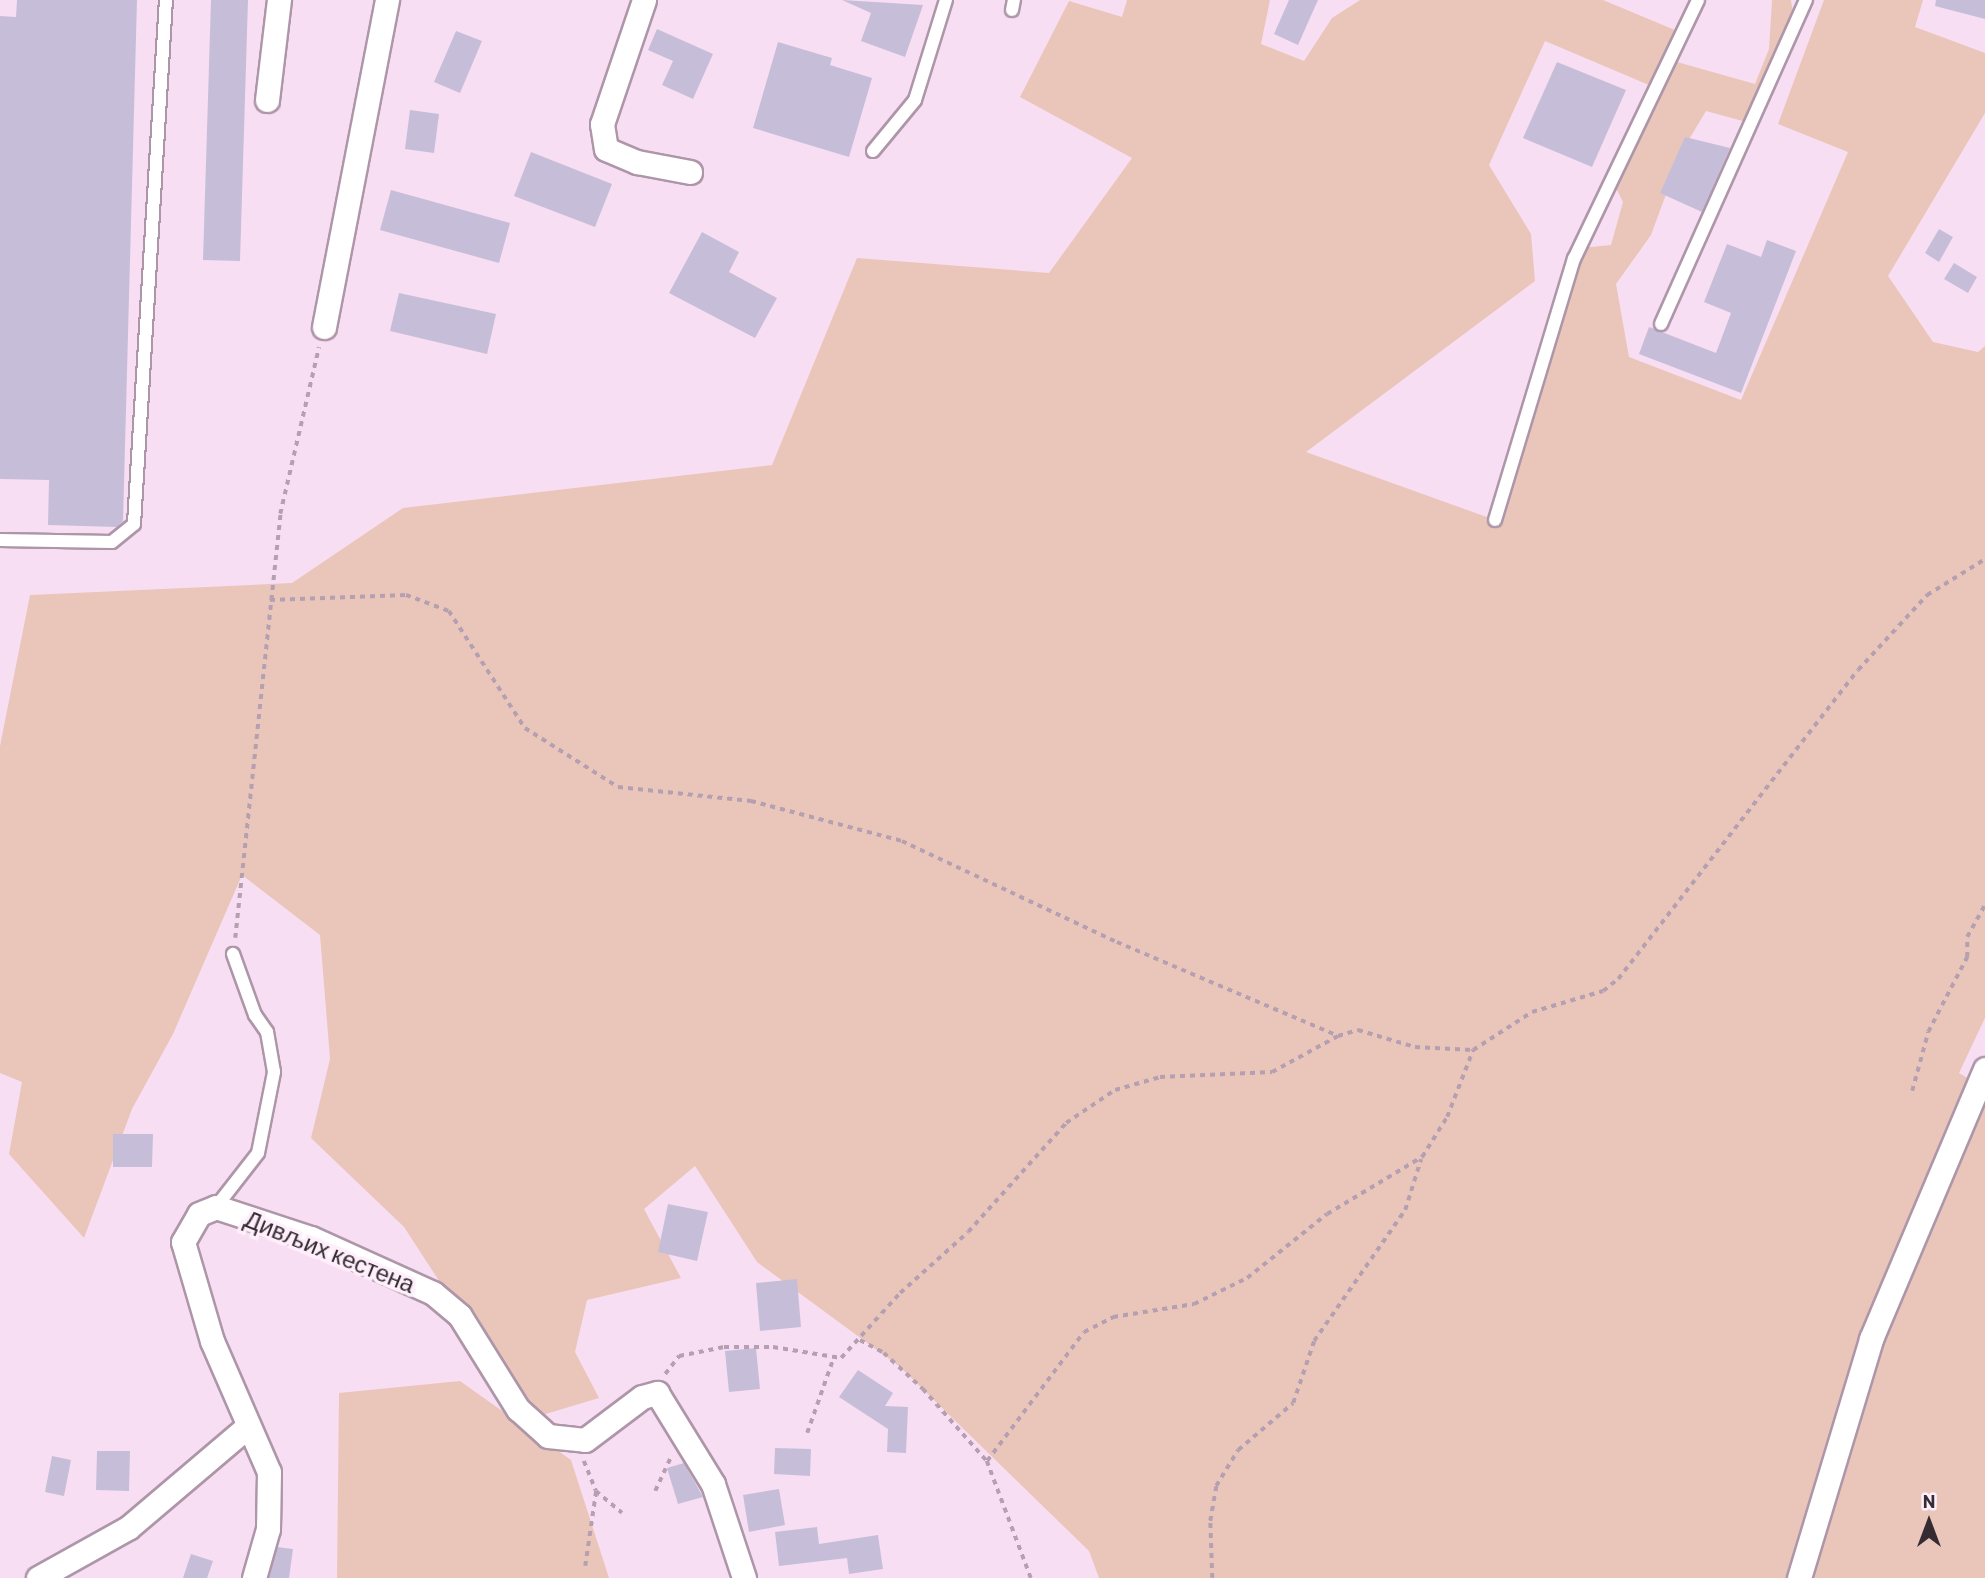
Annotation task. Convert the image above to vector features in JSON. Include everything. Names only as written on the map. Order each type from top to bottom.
[{"type":"street","points":[[267,100],[279,0]]},
{"type":"street","points":[[324,327],[387,0]]},
{"type":"street","points":[[644,0],[602,124],[606,149],[637,162],[690,172]]},
{"type":"street","points":[[1799,1578],[1871,1339],[1983,1074]]},
{"type":"street","name":"Дивљих кестена","points":[[254,1578],[268,1529],[271,1484],[192,1290],[183,1242],[199,1214],[216,1207],[310,1238],[433,1293],[460,1316],[518,1409],[548,1436],[579,1442]]},
{"type":"street","points":[[579,1442],[655,1391],[718,1496],[744,1578]]},
{"type":"street","points":[[38,1578],[128,1528],[247,1427]]},
{"type":"lane","points":[[0,540],[112,542],[134,524],[166,0]]},
{"type":"lane","points":[[873,151],[915,100],[946,0]]},
{"type":"lane","points":[[1495,520],[1574,259],[1698,0]]},
{"type":"lane","points":[[1661,324],[1806,0]]},
{"type":"lane","points":[[216,1207],[258,1153],[274,1072],[267,1032],[254,1016],[233,954]]},
{"type":"path","points":[[233,954],[280,514],[324,327]]},
{"type":"path","points":[[1212,1578],[1210,1521],[1216,1486],[1237,1450],[1293,1402],[1314,1341],[1405,1210],[1422,1157],[1447,1117],[1473,1050],[1532,1012],[1603,992],[1618,979],[1858,670],[1927,595],[1985,559]]},
{"type":"path","points":[[270,600],[406,595],[449,611],[525,728],[618,787],[751,801],[902,841],[1117,942],[1338,1036]]},
{"type":"path","points":[[1912,1091],[1928,1032],[1967,957],[1967,937],[1985,905]]},
{"type":"path","points":[[807,1433],[833,1359],[860,1340],[875,1319],[968,1232],[1066,1123],[1115,1090],[1160,1077],[1272,1072],[1338,1036],[1357,1030],[1415,1046],[1473,1050]]},
{"type":"path","points":[[987,1461],[1084,1332],[1113,1317],[1194,1304],[1247,1278],[1327,1214],[1422,1157]]},
{"type":"path","points":[[860,1340],[884,1353],[923,1389],[987,1461],[999,1482],[1031,1578]]},
{"type":"path","points":[[655,1391],[669,1366],[691,1351],[773,1347],[833,1359]]},
{"type":"path","points":[[579,1442],[596,1491],[584,1566]]},
{"type":"path","points":[[655,1491],[669,1460],[688,1442]]},
{"type":"path","points":[[596,1491],[622,1513]]},
{"type":"shaded area","points":[[1127,0],[1270,0],[1261,44],[1304,61],[1332,18],[1360,0],[1603,0],[1682,33],[1670,60],[1755,84],[1769,49],[1772,0],[1791,0],[1795,27],[1750,123],[1706,111],[1682,151],[1651,235],[1616,284],[1629,357],[1741,400],[1848,152],[1778,124],[1824,0],[1923,0],[1915,27],[1985,53],[1985,113],[1888,276],[1933,342],[1978,352],[1985,346],[1985,1018],[1959,1073],[1985,1088],[1985,1578],[1099,1578],[1089,1551],[900,1367],[757,1262],[695,1166],[644,1209],[681,1278],[587,1300],[575,1352],[599,1398],[529,1419],[404,1227],[311,1138],[330,1059],[320,935],[242,875],[173,1034],[132,1109],[84,1238],[9,1154],[22,1082],[0,1073],[0,746],[30,595],[292,583],[403,508],[772,465],[857,258],[1049,273],[1132,158],[1020,97],[1069,1],[1122,17]],"holes":[[[1545,41],[1656,88],[1613,182],[1623,202],[1611,245],[1580,248],[1495,520],[1306,452],[1535,281],[1531,234],[1489,165]]]},
{"type":"shaded area","points":[[460,1381],[571,1460],[609,1578],[337,1578],[339,1393]]},
{"type":"building","points":[[17,0],[137,0],[123,521],[117,527],[48,525],[49,480],[0,479],[0,16],[16,17]]},
{"type":"building","points":[[211,0],[248,0],[240,261],[203,260]]},
{"type":"building","points":[[842,0],[923,5],[905,57],[861,41],[871,13]]},
{"type":"building","points":[[1289,0],[1318,0],[1298,45],[1274,34]]},
{"type":"building","points":[[1936,0],[1985,0],[1985,19],[1935,6]]},
{"type":"building","points":[[657,29],[713,54],[693,99],[662,85],[673,61],[648,50]]},
{"type":"building","points":[[456,31],[482,41],[460,93],[434,82]]},
{"type":"building","points":[[778,42],[832,58],[830,65],[872,78],[849,157],[753,128]]},
{"type":"building","points":[[1557,62],[1626,90],[1592,167],[1523,138]]},
{"type":"building","points":[[410,110],[439,114],[434,153],[405,149]]},
{"type":"building","points":[[1685,137],[1730,148],[1702,212],[1660,193]]},
{"type":"building","points":[[531,152],[612,184],[595,227],[514,196]]},
{"type":"building","points":[[391,190],[510,223],[499,263],[380,230]]},
{"type":"building","points":[[1939,229],[1953,237],[1939,262],[1925,253]]},
{"type":"building","points":[[702,232],[739,252],[729,272],[777,298],[755,338],[669,293]]},
{"type":"building","points":[[1767,240],[1796,251],[1741,393],[1639,354],[1649,327],[1716,353],[1731,313],[1704,302],[1727,244],[1761,257]]},
{"type":"building","points":[[1954,263],[1977,277],[1968,293],[1944,279]]},
{"type":"building","points":[[399,293],[496,314],[487,354],[390,331]]},
{"type":"building","points":[[113,1134],[153,1134],[152,1167],[113,1167]]},
{"type":"building","points":[[668,1204],[708,1212],[697,1261],[658,1252]]},
{"type":"building","points":[[797,1279],[801,1327],[760,1331],[756,1283]]},
{"type":"building","points":[[756,1348],[760,1389],[729,1392],[725,1351]]},
{"type":"building","points":[[858,1370],[893,1393],[885,1406],[908,1407],[906,1453],[887,1452],[888,1429],[839,1397]]},
{"type":"building","points":[[775,1448],[811,1449],[810,1476],[774,1474]]},
{"type":"building","points":[[97,1451],[130,1451],[129,1491],[96,1490]]},
{"type":"building","points":[[52,1456],[71,1460],[64,1496],[45,1492]]},
{"type":"building","points":[[684,1463],[703,1497],[678,1504],[667,1468]]},
{"type":"building","points":[[779,1489],[785,1525],[749,1532],[743,1495]]},
{"type":"building","points":[[817,1527],[819,1544],[878,1535],[883,1569],[849,1574],[847,1558],[779,1566],[775,1532]]},
{"type":"building","points":[[277,1547],[293,1549],[289,1578],[269,1578]]},
{"type":"building","points":[[191,1554],[213,1561],[207,1578],[183,1578]]}]
